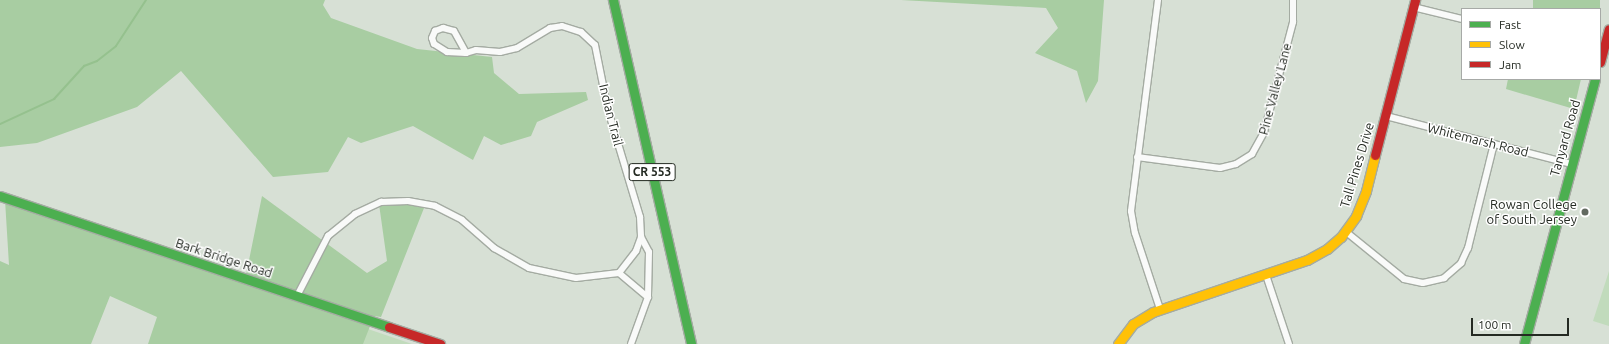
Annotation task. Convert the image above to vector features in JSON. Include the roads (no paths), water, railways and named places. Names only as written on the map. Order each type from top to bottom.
[{"type":"street","name":"CR 553","points":[[613,0],[691,344]]},
{"type":"street","points":[[1158,0],[1131,203],[1132,219],[1160,309]]},
{"type":"street","name":"Pine Valley Lane","points":[[1137,157],[1220,168],[1240,162],[1252,154],[1264,132],[1293,22],[1294,0]]},
{"type":"street","points":[[1414,4],[1461,19]]},
{"type":"street","name":"Tall Pines Drive","points":[[1118,344],[1133,324],[1160,309],[1266,275],[1318,255],[1345,231],[1363,200],[1414,4]]},
{"type":"street","name":"Indian Trail","points":[[466,53],[454,31],[442,28],[435,31],[432,38],[434,44],[442,50],[466,53],[476,50],[500,52],[517,48],[550,28],[562,26],[580,31],[595,45],[616,137],[640,217],[642,237],[649,252],[648,297],[631,344]]},
{"type":"street","points":[[1601,58],[1609,29]]},
{"type":"street","name":"Tanyard Road","points":[[1524,344],[1595,80]]},
{"type":"street","name":"Whitemarsh Road","points":[[1386,116],[1571,164]]},
{"type":"street","points":[[1345,231],[1404,279],[1423,283],[1444,278],[1458,267],[1466,253],[1494,144]]},
{"type":"street","name":"Bark Bridge Road","points":[[0,196],[440,344]]},
{"type":"street","points":[[297,296],[328,236],[355,214],[381,202],[393,201],[423,203],[453,214],[504,255],[534,270],[586,279],[619,273],[636,251],[642,237]]},
{"type":"street","points":[[619,273],[648,297]]},
{"type":"street","points":[[1266,275],[1289,344]]},
{"type":"waterway","points":[[0,124],[54,99],[84,66],[97,61],[116,46],[146,0]]},
{"type":"place","name":"Rowan College of South Jersey","points":[[1585,212]]}]
